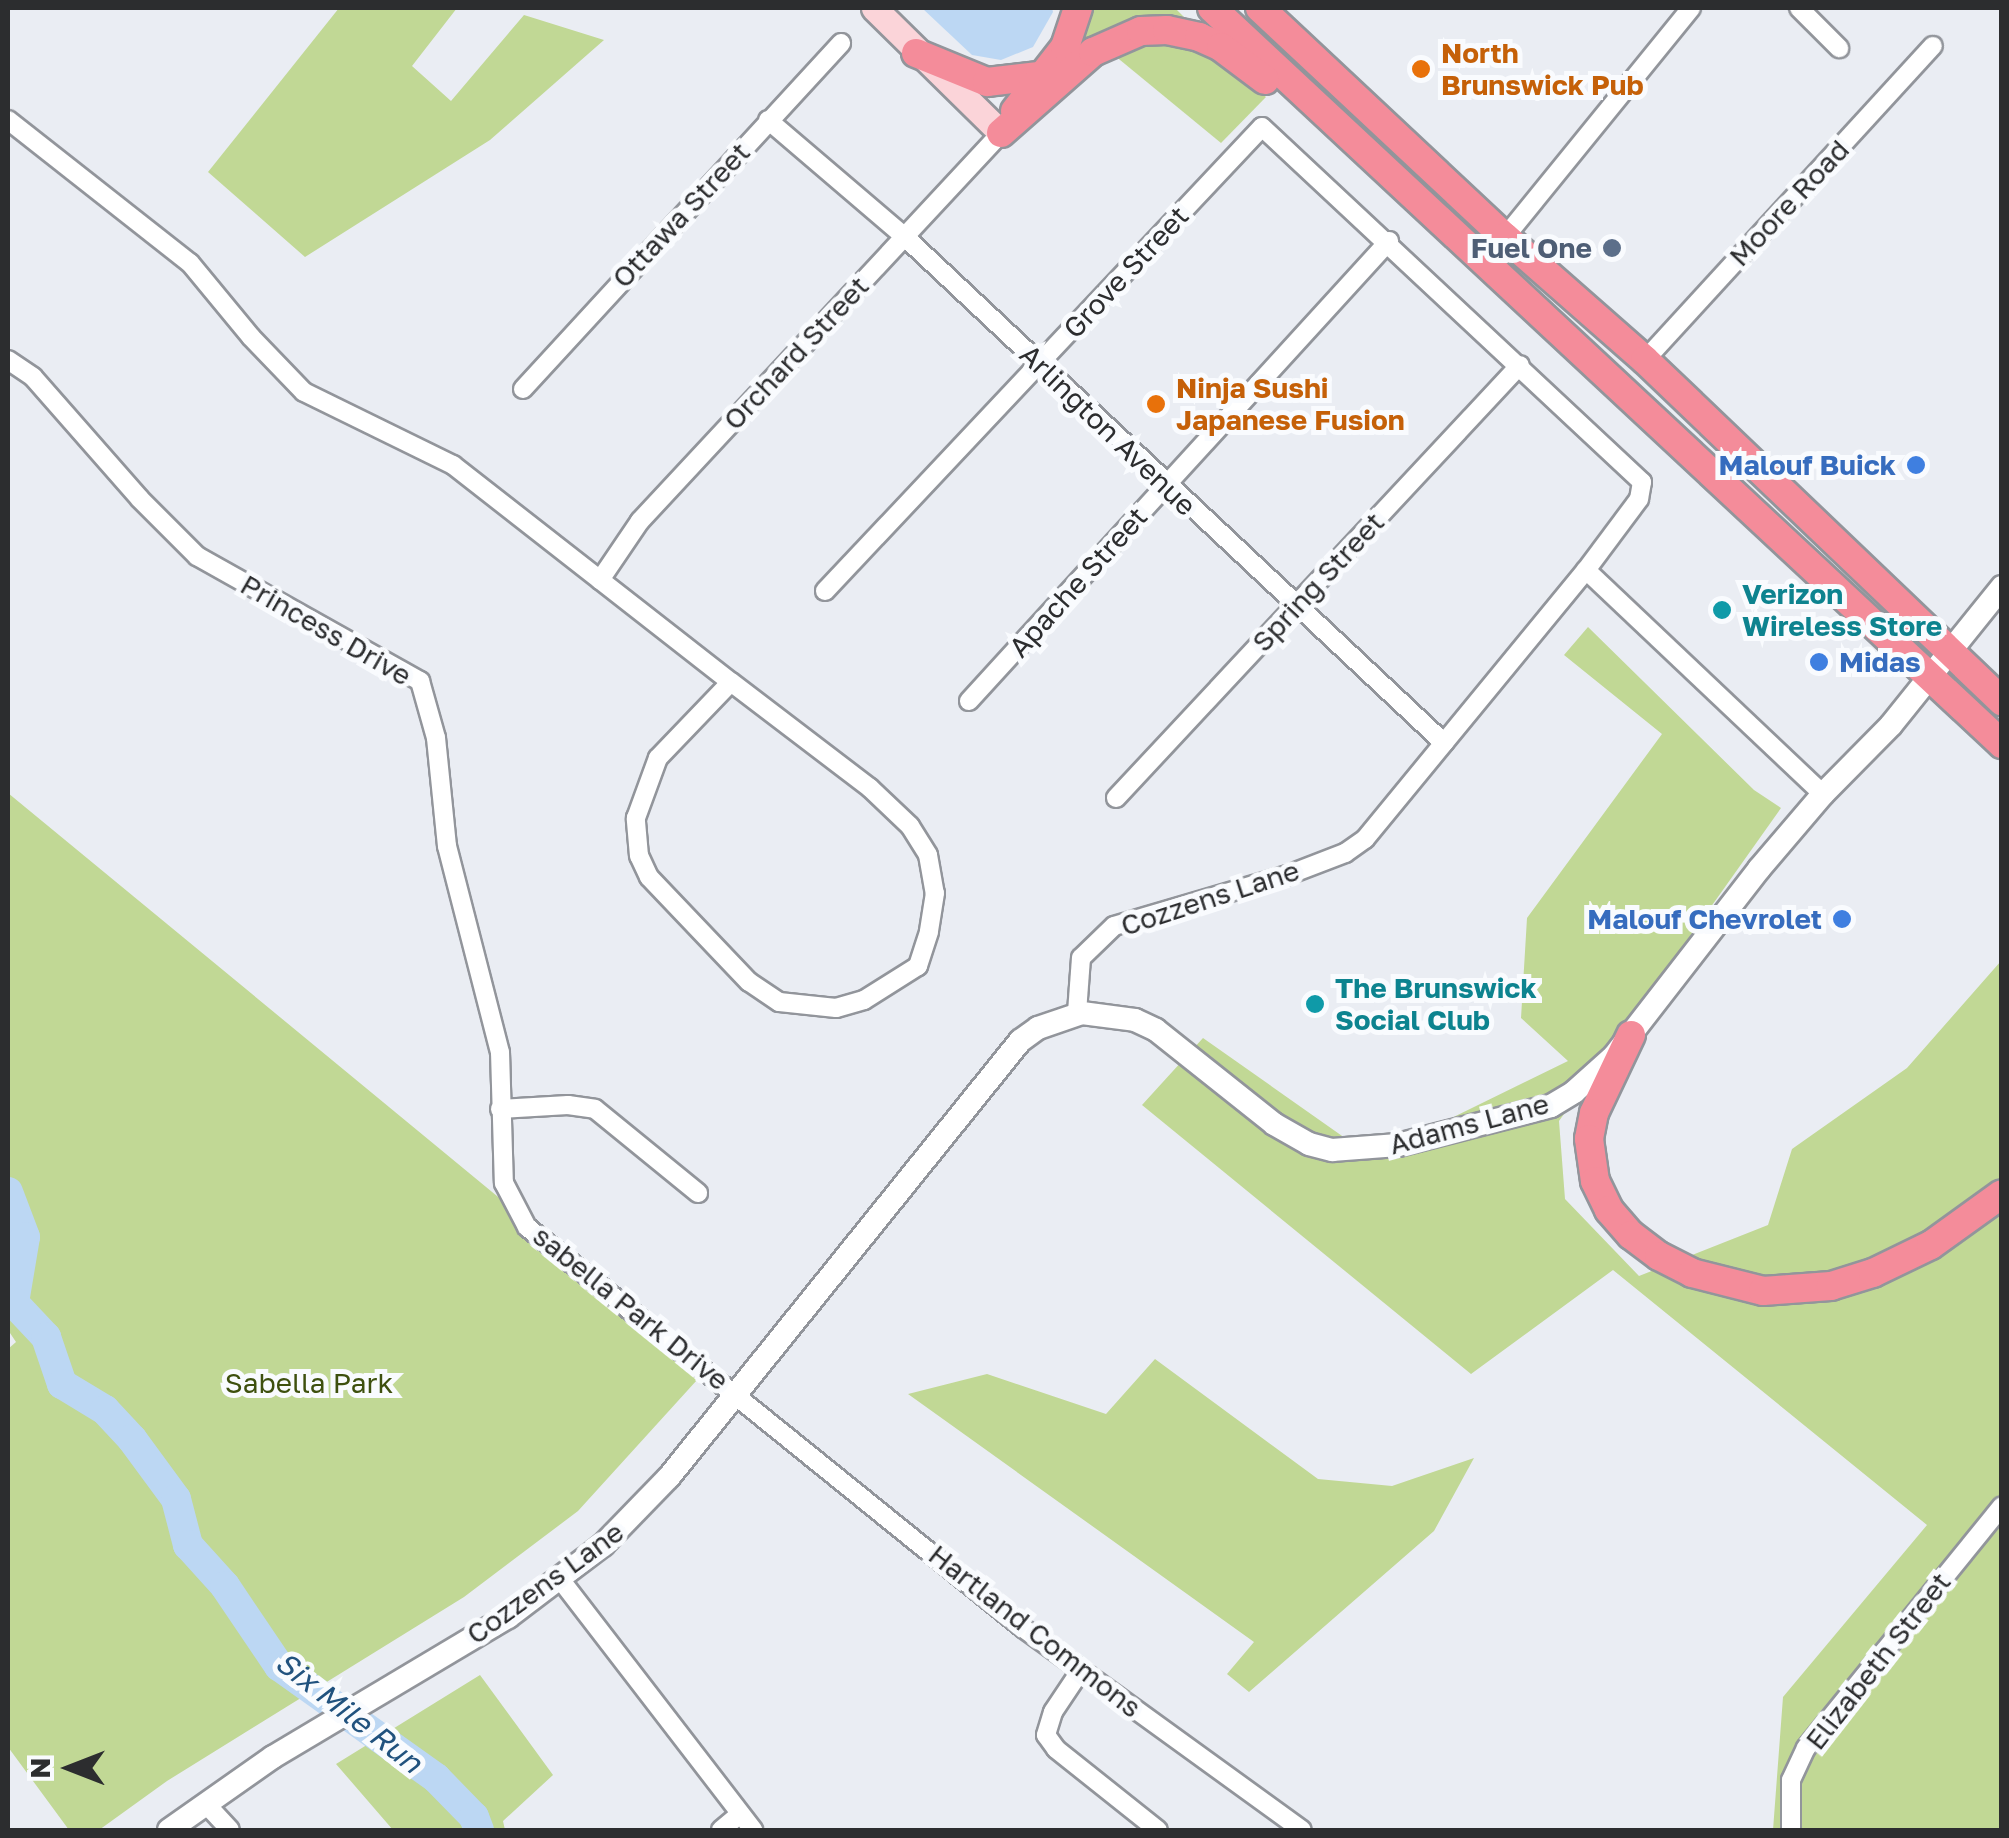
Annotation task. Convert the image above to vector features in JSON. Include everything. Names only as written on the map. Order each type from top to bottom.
[{"type":"highway","points":[[1001,133],[1038,76],[1064,46],[1078,8]]},
{"type":"highway","points":[[1212,8],[2002,744]]},
{"type":"highway","points":[[1260,8],[1505,238],[1645,360],[2002,701]]},
{"type":"highway","points":[[1001,133],[1103,44],[1141,31],[1177,31],[1232,54],[1394,179]]},
{"type":"highway","points":[[916,54],[987,82],[1038,76]]},
{"type":"highway","points":[[1630,1035],[1596,1104],[1589,1138],[1595,1181],[1610,1210],[1631,1235],[1659,1256],[1692,1273],[1763,1291],[1831,1286],[1873,1273],[1931,1245],[2002,1194]]},
{"type":"main road","points":[[874,8],[916,54],[1001,133]]},
{"type":"street","points":[[1505,238],[1691,8]]},
{"type":"street","points":[[1799,8],[1839,48]]},
{"type":"street","name":"Ottawa Street","points":[[523,389],[841,43]]},
{"type":"street","name":"Moore Road","points":[[1645,360],[1934,46]]},
{"type":"street","points":[[8,120],[190,264],[251,338],[304,392],[453,466],[870,788],[910,826],[928,855],[936,893],[930,932],[918,966],[864,1000],[836,1008],[779,1002],[750,982],[649,877],[638,856],[636,818],[658,758],[731,682]]},
{"type":"street","name":"Arlington Avenue","points":[[768,120],[905,236],[1295,607],[1444,743]]},
{"type":"street","name":"Cozzens Lane","points":[[169,1830],[322,1728],[508,1617],[560,1579],[638,1512],[1020,1040],[1057,1018],[1077,1014],[1081,958],[1103,934],[1345,853],[1365,839],[1639,500],[1642,482],[1389,241],[1262,127]]},
{"type":"street","name":"Grove Street","points":[[825,591],[1262,127]]},
{"type":"street","name":"Orchard Street","points":[[600,580],[640,521],[1001,133]]},
{"type":"street","name":"Apache Street","points":[[969,702],[1389,241]]},
{"type":"street","name":"Princess Drive","points":[[8,360],[34,377],[140,499],[197,556],[420,681],[436,738],[446,846],[500,1052],[500,1109]]},
{"type":"street","name":"Spring Street","points":[[1116,798],[1520,365]]},
{"type":"street","points":[[1586,570],[1823,794]]},
{"type":"street","name":"Adams Lane","points":[[1077,1014],[1111,1014],[1156,1030],[1288,1134],[1320,1148],[1345,1152],[1387,1147],[1550,1106],[1586,1082],[1630,1035],[1823,794],[1891,725],[2002,587]]},
{"type":"street","points":[[500,1109],[595,1109],[698,1194]]},
{"type":"street","name":"sabella Park Drive","points":[[500,1109],[504,1183],[527,1227],[775,1424]]},
{"type":"street","name":"Hartland Commons","points":[[775,1424],[1081,1670],[1302,1830]]},
{"type":"street","name":"Elizabeth Street","points":[[1791,1830],[1791,1780],[1806,1748],[2002,1506]]},
{"type":"street","points":[[560,1579],[753,1830]]},
{"type":"street","points":[[1081,1670],[1052,1712],[1046,1735],[1158,1830]]},
{"type":"street","points":[[206,1804],[230,1830]]},
{"type":"street","points":[[721,1830],[740,1814]]},
{"type":"green space","points":[[339,8],[457,8],[412,66],[451,101],[524,15],[604,40],[490,140],[305,257],[208,172]]},
{"type":"green space","points":[[1089,8],[1175,8],[1185,18],[1161,19],[1084,42]]},
{"type":"green space","points":[[1156,40],[1212,51],[1266,97],[1221,143],[1114,55]]},
{"type":"green space","points":[[1588,627],[1754,790],[1781,808],[1559,1121],[1565,1199],[1639,1276],[1768,1225],[1792,1149],[1907,1068],[2001,961],[2001,1830],[1773,1830],[1783,1697],[1927,1525],[1613,1270],[1471,1374],[1142,1105],[1203,1038],[1372,1157],[1568,1061],[1521,1018],[1527,918],[1662,734],[1564,655]]},
{"type":"green space","name":"Sabella Park","points":[[8,793],[707,1369],[578,1511],[464,1597],[167,1781],[99,1830],[69,1830],[8,1747],[8,1349],[16,1342],[8,1330]]},
{"type":"green space","points":[[1155,1359],[1318,1479],[1392,1486],[1474,1458],[1434,1531],[1249,1692],[1227,1674],[1254,1642],[908,1394],[987,1374],[1106,1414]]},
{"type":"green space","points":[[480,1675],[553,1775],[503,1821],[505,1830],[393,1830],[336,1764]]},
{"type":"water","points":[[922,8],[1052,8],[1053,12],[1033,47],[1001,60],[972,55]]},
{"type":"waterway","name":"Six Mile Run","points":[[8,1192],[25,1237],[14,1303],[46,1337],[62,1384],[105,1410],[132,1439],[176,1499],[188,1545],[225,1586],[279,1666],[436,1778],[474,1817],[479,1830]]},
{"type":"place","name":"North Brunswick Pub","points":[[1421,69]]},
{"type":"place","name":"Fuel One","points":[[1612,248]]},
{"type":"place","name":"Ninja Sushi Japanese Fusion","points":[[1156,404]]},
{"type":"place","name":"Malouf Buick","points":[[1916,465]]},
{"type":"place","name":"Verizon Wireless Store","points":[[1722,610]]},
{"type":"place","name":"Midas","points":[[1819,662]]},
{"type":"place","name":"Malouf Chevrolet","points":[[1842,919]]},
{"type":"place","name":"The Brunswick Social Club","points":[[1315,1004]]}]
